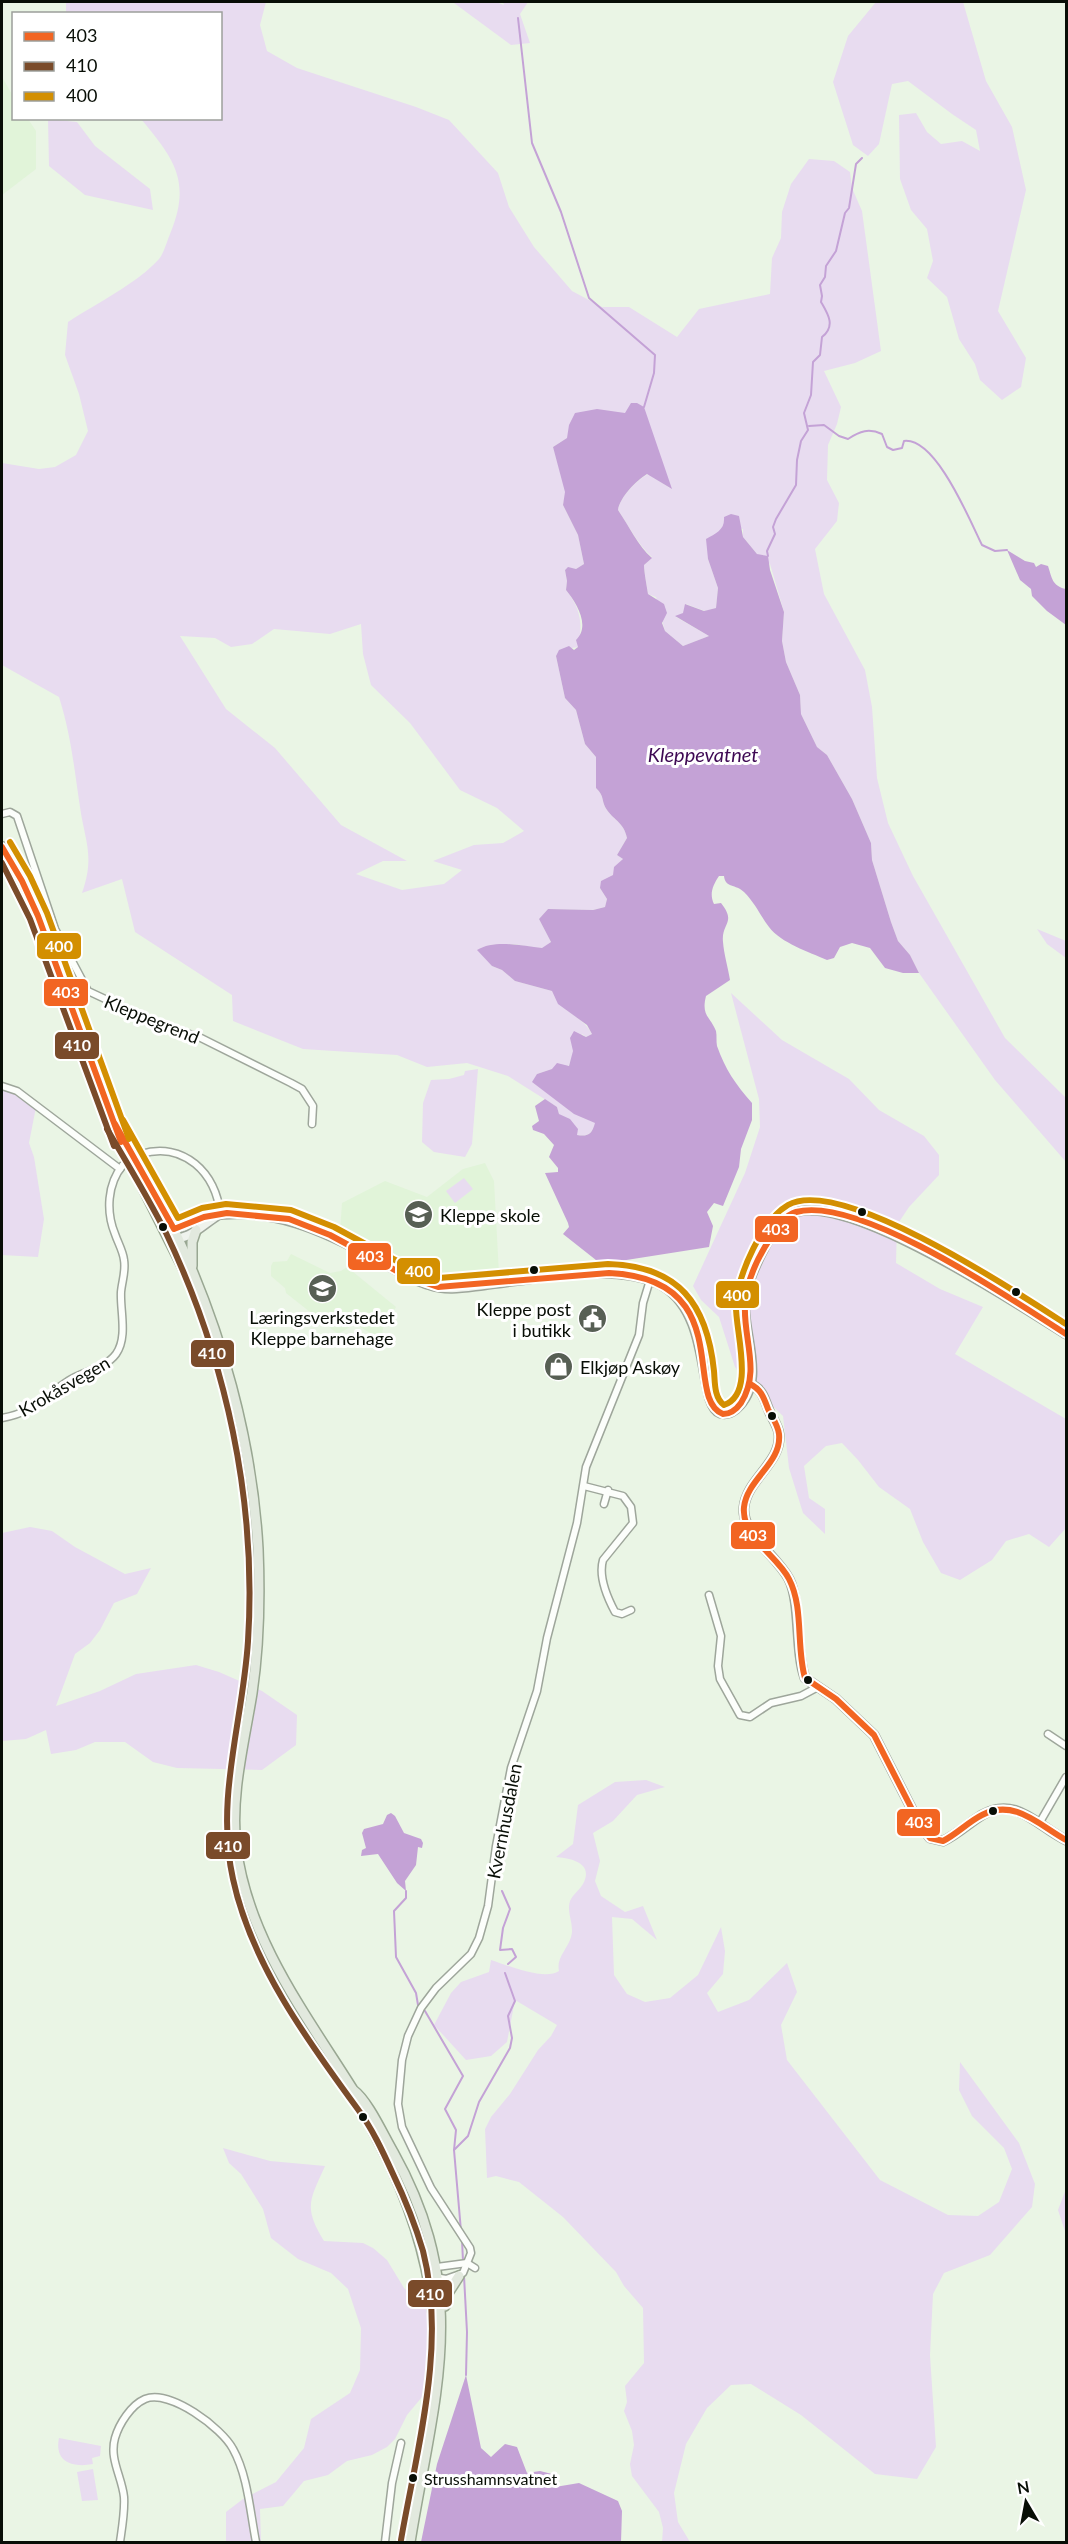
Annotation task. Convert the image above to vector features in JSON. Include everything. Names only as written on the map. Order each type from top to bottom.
[{"type":"main road","points":[[2,847],[28,892],[40,920],[87,1053],[128,1158],[174,1236],[193,1274],[213,1326],[241,1425],[250,1472],[258,1549],[259,1605],[256,1660],[236,1806],[235,1837],[240,1867],[250,1907],[266,1946],[353,2090],[358,2094],[406,2177],[423,2217],[442,2323]]},
{"type":"main road","points":[[174,1236],[194,1220],[220,1214],[273,1216],[303,1224],[340,1239],[406,1276],[438,1287],[609,1273],[636,1275],[666,1288],[687,1310],[701,1345],[708,1396],[714,1409],[721,1413],[732,1412],[742,1403],[750,1384],[752,1356],[745,1306],[749,1283],[775,1230],[789,1214],[804,1209],[820,1209],[846,1216],[917,1246],[1066,1334]]},
{"type":"main road","points":[[174,1236],[196,1230],[220,1214]]},
{"type":"main road","points":[[193,1274],[191,1253],[196,1230]]},
{"type":"main road","points":[[174,1236],[217,1342]]},
{"type":"main road","points":[[750,1384],[761,1391],[778,1429],[779,1440],[774,1454],[751,1487],[744,1507],[744,1515],[747,1527],[777,1562],[790,1583],[803,1674],[808,1683],[836,1699],[874,1735],[910,1806],[930,1838],[943,1841],[988,1812],[999,1809],[1019,1810],[1066,1840]]},
{"type":"main road","points":[[434,2273],[434,2393]]},
{"type":"main road","points":[[410,2542],[434,2393],[442,2323],[448,2292],[459,2276]]},
{"type":"street","name":"Kleppegrend","points":[[2,814],[10,812],[17,816],[55,929],[88,991],[152,1021],[201,1038],[302,1089],[313,1106],[312,1124]]},
{"type":"street","points":[[2,1086],[17,1091],[122,1167],[141,1154],[168,1152],[193,1161],[205,1171],[214,1186],[220,1214]]},
{"type":"street","name":"Krokåsvegen","points":[[2,1418],[36,1406],[72,1378],[114,1357],[119,1348],[123,1334],[121,1292],[124,1261],[110,1219],[109,1208],[113,1184],[122,1167]]},
{"type":"street","name":"Kvernhusdalen","points":[[467,2263],[471,2253],[469,2244],[430,2188],[402,2127],[398,2104],[402,2060],[408,2036],[421,2008],[436,1988],[474,1950],[484,1922],[511,1768],[537,1691],[547,1638],[577,1523],[589,1460],[639,1335],[643,1303],[650,1280]]},
{"type":"street","points":[[584,1486],[608,1490],[623,1496],[631,1507],[633,1523],[603,1560],[601,1567],[607,1597],[615,1612],[622,1614],[631,1610]]},
{"type":"street","points":[[604,1504],[608,1490]]},
{"type":"street","points":[[709,1595],[721,1636],[718,1666],[720,1679],[740,1715],[750,1717],[771,1703],[801,1696],[816,1688]]},
{"type":"street","points":[[1048,1734],[1066,1746]]},
{"type":"street","points":[[1040,1822],[1066,1777]]},
{"type":"street","points":[[434,2273],[467,2263],[475,2268]]},
{"type":"street","points":[[434,2273],[446,2278],[459,2276],[467,2263]]},
{"type":"street","points":[[120,2542],[124,2499],[115,2463],[114,2441],[122,2422],[140,2402],[160,2397],[200,2417],[231,2445],[243,2476],[256,2542]]},
{"type":"street","points":[[385,2542],[392,2483],[401,2443]]},
{"type":"shaded area","points":[[66,2],[266,2],[260,25],[267,51],[297,68],[449,120],[498,173],[509,207],[534,247],[572,291],[602,307],[629,307],[677,337],[699,309],[770,294],[772,258],[781,238],[782,212],[791,184],[809,159],[834,161],[850,172],[852,188],[862,211],[881,351],[855,363],[824,371],[841,407],[828,445],[827,480],[839,503],[837,521],[815,549],[824,594],[865,670],[872,707],[877,778],[888,823],[913,876],[1005,1038],[1066,1098],[1066,1162],[995,1080],[919,973],[910,955],[898,941],[872,860],[871,843],[852,799],[827,755],[817,747],[801,714],[800,695],[786,662],[782,641],[784,612],[770,564],[757,554],[743,537],[743,529],[724,525],[708,559],[718,588],[716,608],[705,611],[686,604],[684,613],[676,617],[709,636],[683,646],[665,631],[656,597],[648,594],[644,565],[652,557],[638,541],[618,510],[629,490],[648,474],[670,488],[625,414],[570,429],[567,438],[553,447],[566,492],[563,505],[578,535],[584,564],[576,569],[565,570],[566,590],[580,617],[578,647],[560,650],[556,656],[565,698],[576,710],[585,744],[596,757],[596,788],[607,810],[626,833],[627,838],[617,855],[623,859],[613,875],[600,888],[607,899],[605,907],[593,910],[548,909],[539,919],[551,942],[542,949],[514,944],[490,945],[492,966],[502,970],[515,981],[552,991],[561,1005],[583,1022],[592,1034],[586,1037],[582,1034],[568,1067],[562,1066],[537,1074],[562,1103],[577,1114],[596,1123],[591,1132],[583,1136],[576,1135],[559,1114],[557,1107],[508,1076],[467,1063],[427,1067],[397,1055],[303,1049],[233,1021],[232,995],[135,932],[122,879],[82,893],[88,869],[88,849],[69,738],[59,697],[2,665],[2,463],[39,469],[55,467],[76,455],[88,431],[79,394],[65,355],[68,322],[140,276],[162,254],[176,215],[179,199],[176,172],[163,146],[142,120],[222,120],[222,12],[66,12]],"holes":[[[361,624],[363,654],[371,685],[410,723],[460,790],[497,808],[524,831],[503,843],[474,845],[433,861],[462,870],[444,884],[402,890],[356,874],[383,861],[407,861],[341,825],[275,748],[226,709],[180,636],[215,638],[231,647],[252,644],[274,629],[330,634]]]},
{"type":"shaded area","points":[[496,2],[504,5],[503,2],[528,2],[520,14],[530,43],[511,45],[454,3]]},
{"type":"shaded area","points":[[876,2],[963,2],[986,81],[1012,127],[1026,190],[998,311],[1026,358],[1021,387],[1002,400],[980,380],[975,364],[959,339],[947,297],[927,278],[933,261],[927,229],[911,210],[900,179],[899,115],[916,113],[927,132],[941,144],[962,141],[980,151],[976,130],[908,81],[892,84],[879,144],[868,156],[853,145],[833,82],[848,36]]},
{"type":"shaded area","points":[[2,77],[12,94],[12,120],[29,120],[36,131],[36,169],[2,195]]},
{"type":"shaded area","points":[[48,120],[77,122],[95,146],[150,189],[153,210],[85,195],[49,166]]},
{"type":"shaded area","points":[[1037,929],[1066,941],[1066,958],[1047,944]]},
{"type":"shaded area","points":[[731,993],[782,1040],[849,1079],[879,1110],[924,1136],[939,1155],[939,1175],[909,1207],[897,1225],[896,1263],[940,1289],[983,1307],[955,1354],[1066,1419],[1066,1528],[1049,1547],[1029,1534],[1006,1541],[992,1560],[960,1580],[941,1573],[923,1542],[910,1509],[879,1487],[842,1443],[826,1446],[804,1466],[809,1498],[825,1509],[825,1534],[803,1513],[789,1468],[783,1416],[761,1395],[753,1374],[747,1382],[735,1367],[719,1317],[701,1300],[693,1286],[745,1173],[760,1127],[759,1099]]},
{"type":"shaded area","points":[[478,1069],[472,1144],[465,1157],[434,1152],[422,1142],[423,1103],[431,1080],[449,1079],[464,1075],[465,1071]]},
{"type":"shaded area","points":[[2,1087],[16,1092],[36,1107],[29,1143],[34,1157],[44,1219],[38,1257],[2,1255]]},
{"type":"shaded area","name":"Kleppe skole","points":[[485,1163],[494,1181],[499,1274],[433,1276],[340,1231],[342,1203],[385,1181],[427,1197],[463,1169]]},
{"type":"shaded area","points":[[464,1178],[473,1189],[455,1203],[446,1191]]},
{"type":"shaded area","points":[[291,1254],[330,1273],[347,1267],[396,1307],[383,1328],[382,1335],[377,1337],[355,1324],[338,1334],[286,1293],[285,1288],[271,1276],[271,1266],[273,1262],[287,1261]]},
{"type":"shaded area","points":[[30,1527],[52,1531],[75,1547],[125,1574],[151,1568],[137,1594],[114,1603],[100,1630],[90,1643],[75,1654],[56,1706],[100,1691],[136,1674],[196,1665],[219,1672],[262,1691],[297,1715],[296,1745],[262,1770],[177,1768],[153,1762],[125,1742],[95,1742],[76,1750],[51,1754],[46,1730],[26,1739],[2,1741],[2,1533]]},
{"type":"shaded area","points":[[646,1780],[665,1787],[637,1795],[613,1821],[593,1833],[600,1861],[595,1881],[601,1896],[625,1912],[643,1906],[657,1940],[632,1919],[612,1917],[614,1975],[627,1994],[645,2002],[670,1998],[698,1975],[721,1927],[725,1951],[723,1974],[707,1993],[718,2012],[749,2000],[787,1963],[797,1992],[781,2025],[787,2060],[880,2180],[948,2215],[978,2216],[999,2202],[1012,2169],[1004,2148],[972,2116],[959,2090],[960,2062],[1019,2143],[1035,2184],[1032,2207],[990,2255],[944,2273],[933,2294],[930,2355],[936,2447],[917,2479],[875,2474],[801,2415],[751,2384],[731,2385],[707,2408],[686,2444],[674,2493],[678,2522],[690,2542],[662,2542],[663,2528],[659,2512],[632,2476],[630,2464],[634,2445],[632,2431],[624,2411],[627,2402],[625,2386],[644,2363],[643,2308],[624,2286],[616,2272],[563,2217],[519,2182],[496,2176],[487,2178],[485,2129],[491,2117],[510,2094],[557,2025],[515,2000],[507,2042],[491,2056],[466,2060],[434,2025],[451,1993],[461,1982],[489,1972],[491,1960],[535,1973],[552,1974],[559,1971],[560,1958],[572,1933],[570,1901],[583,1885],[586,1875],[583,1866],[578,1862],[556,1857],[573,1844],[578,1805],[615,1782]]},
{"type":"shaded area","points":[[223,2148],[270,2161],[325,2166],[311,2204],[313,2220],[324,2241],[363,2243],[373,2248],[387,2260],[404,2288],[415,2298],[421,2300],[426,2307],[429,2320],[427,2384],[422,2397],[407,2415],[395,2439],[387,2447],[372,2455],[347,2461],[328,2475],[304,2481],[283,2506],[260,2509],[261,2542],[226,2542],[226,2512],[243,2499],[276,2482],[304,2448],[311,2419],[350,2393],[360,2370],[361,2328],[348,2289],[331,2273],[298,2259],[271,2238],[263,2209],[241,2174],[229,2163]]},
{"type":"shaded area","points":[[1066,2189],[1066,2234],[1058,2210]]},
{"type":"shaded area","points":[[59,2438],[101,2446],[100,2456],[92,2458],[93,2464],[79,2465],[67,2462],[59,2453]]},
{"type":"shaded area","points":[[93,2469],[98,2500],[82,2501],[77,2472]]},
{"type":"water","name":"Kleppevatnet","points":[[631,403],[644,407],[672,489],[647,474],[629,490],[618,510],[638,542],[652,558],[644,565],[648,594],[664,604],[667,613],[662,623],[665,631],[683,646],[709,636],[675,616],[683,613],[685,604],[704,611],[716,608],[718,588],[708,559],[706,539],[721,528],[724,517],[731,514],[739,516],[743,537],[757,554],[768,556],[770,570],[784,612],[782,641],[786,662],[800,695],[801,714],[817,747],[827,755],[852,799],[871,843],[872,860],[898,941],[910,955],[919,973],[903,973],[885,968],[870,948],[852,943],[840,947],[834,958],[827,960],[796,946],[774,933],[744,892],[726,882],[724,876],[719,876],[713,886],[712,897],[714,904],[721,903],[728,915],[723,942],[730,980],[706,996],[705,1008],[716,1031],[717,1046],[727,1069],[752,1103],[752,1120],[741,1149],[739,1167],[723,1206],[714,1203],[707,1212],[713,1226],[709,1247],[601,1264],[563,1234],[569,1227],[568,1223],[545,1173],[558,1172],[558,1168],[549,1157],[554,1145],[544,1134],[533,1130],[532,1126],[539,1121],[535,1106],[545,1099],[557,1107],[559,1114],[570,1119],[578,1129],[577,1135],[587,1135],[592,1130],[595,1123],[574,1114],[532,1082],[537,1074],[552,1069],[557,1063],[569,1066],[573,1051],[570,1038],[574,1031],[586,1037],[592,1034],[587,1025],[558,1004],[552,991],[515,981],[502,970],[492,966],[477,950],[500,944],[542,948],[551,942],[539,919],[548,909],[593,910],[605,907],[607,899],[600,888],[601,881],[613,875],[614,867],[623,859],[617,855],[627,838],[626,833],[607,810],[596,788],[596,757],[585,744],[576,710],[565,698],[556,656],[559,650],[569,646],[574,650],[578,647],[576,640],[582,628],[582,621],[578,607],[566,590],[565,570],[568,567],[576,569],[584,564],[578,535],[563,505],[565,492],[553,447],[567,438],[569,425],[575,413],[597,409],[625,413]]},
{"type":"water","points":[[1007,550],[1025,561],[1034,563],[1036,567],[1041,564],[1048,566],[1055,584],[1066,589],[1066,625],[1032,596],[1031,589],[1020,580]]},
{"type":"water","points":[[391,1813],[404,1833],[421,1839],[423,1843],[422,1848],[418,1847],[416,1865],[405,1881],[406,1891],[397,1883],[378,1854],[361,1856],[362,1850],[366,1848],[362,1833],[364,1829],[383,1824],[387,1815]]},
{"type":"water","points":[[466,2375],[481,2448],[491,2457],[505,2444],[517,2447],[527,2473],[540,2471],[552,2474],[549,2488],[579,2483],[618,2501],[622,2511],[621,2542],[421,2542],[437,2464]]},
{"type":"waterway","points":[[518,18],[532,143],[561,212],[589,298],[655,355],[654,373],[644,407]]},
{"type":"waterway","points":[[768,556],[767,551],[775,534],[773,527],[776,519],[796,485],[797,460],[801,441],[808,430],[804,413],[811,395],[813,362],[820,355],[822,337],[830,324],[821,302],[820,285],[825,277],[826,266],[836,251],[845,213],[849,208],[856,164],[862,158]]},
{"type":"waterway","points":[[809,426],[824,425],[839,436],[848,439],[865,431],[877,432],[882,434],[887,447],[893,450],[902,448],[904,441],[916,443],[928,452],[940,466],[982,545],[995,551],[1007,550]]},
{"type":"waterway","points":[[406,1891],[406,1898],[394,1911],[396,1957],[416,1993],[418,2005],[425,2011],[463,2076],[445,2109],[456,2130],[454,2150],[461,2231]]},
{"type":"waterway","points":[[502,1891],[510,1909],[503,1928],[500,1950],[512,1949],[516,1957],[508,1964]]},
{"type":"waterway","points":[[454,2150],[468,2136],[479,2102],[510,2048],[512,2038],[508,2016],[515,2001],[505,1973]]},
{"type":"waterway","points":[[462,2240],[463,2261]]},
{"type":"waterway","points":[[464,2276],[467,2332],[466,2375]]},
{"type":"transit line","name":"400","points":[[10,842],[30,876],[47,913],[129,1139]]},
{"type":"transit line","name":"403","points":[[2,847],[22,881],[38,916],[121,1142]]},
{"type":"transit line","name":"410","points":[[2,863],[30,919],[114,1146]]},
{"type":"transit line","name":"400","points":[[123,1120],[178,1218],[202,1208],[226,1204],[291,1210],[334,1227],[410,1268],[439,1278],[608,1264],[633,1266],[654,1272],[671,1281],[685,1293],[696,1308],[710,1347],[717,1394],[724,1405],[734,1398],[740,1388],[742,1374],[736,1314],[742,1277],[753,1248],[769,1222],[788,1205],[813,1200],[847,1207],[887,1221],[971,1265],[1066,1324]]},
{"type":"transit line","name":"403","points":[[115,1124],[174,1229],[204,1217],[227,1213],[289,1219],[330,1235],[406,1276],[438,1287],[609,1273],[649,1280],[675,1295],[691,1316],[699,1340],[706,1386],[712,1404],[723,1414],[735,1410],[741,1403],[750,1379],[751,1367],[745,1318],[746,1296],[750,1279],[776,1230],[785,1219],[796,1212],[823,1211],[857,1219],[895,1234],[973,1276],[1066,1334]]},
{"type":"transit line","name":"410","points":[[107,1129],[166,1233],[187,1281],[221,1381],[242,1484],[250,1588],[248,1641],[232,1760],[227,1819],[228,1849],[241,1910],[253,1941],[283,2000],[377,2140],[406,2202],[423,2251],[430,2287],[431,2359],[421,2433],[401,2540]]},
{"type":"transit line","name":"403","points":[[750,1384],[762,1394],[779,1434],[775,1454],[746,1497],[745,1518],[754,1537],[783,1570],[794,1590],[805,1678],[836,1699],[874,1735],[920,1825],[930,1838],[943,1841],[982,1815],[1005,1810],[1016,1811],[1066,1840]]},
{"type":"place","name":"Kleppe skole","points":[[419,1215]]},
{"type":"place","name":"Læringsverkstedet Kleppe barnehage","points":[[322,1288]]},
{"type":"place","name":"Kleppe post i butikk","points":[[592,1319]]},
{"type":"place","name":"Elkjøp Askøy","points":[[559,1367]]},
{"type":"place","name":"Strusshamnsvatnet","points":[[413,2478]]}]
